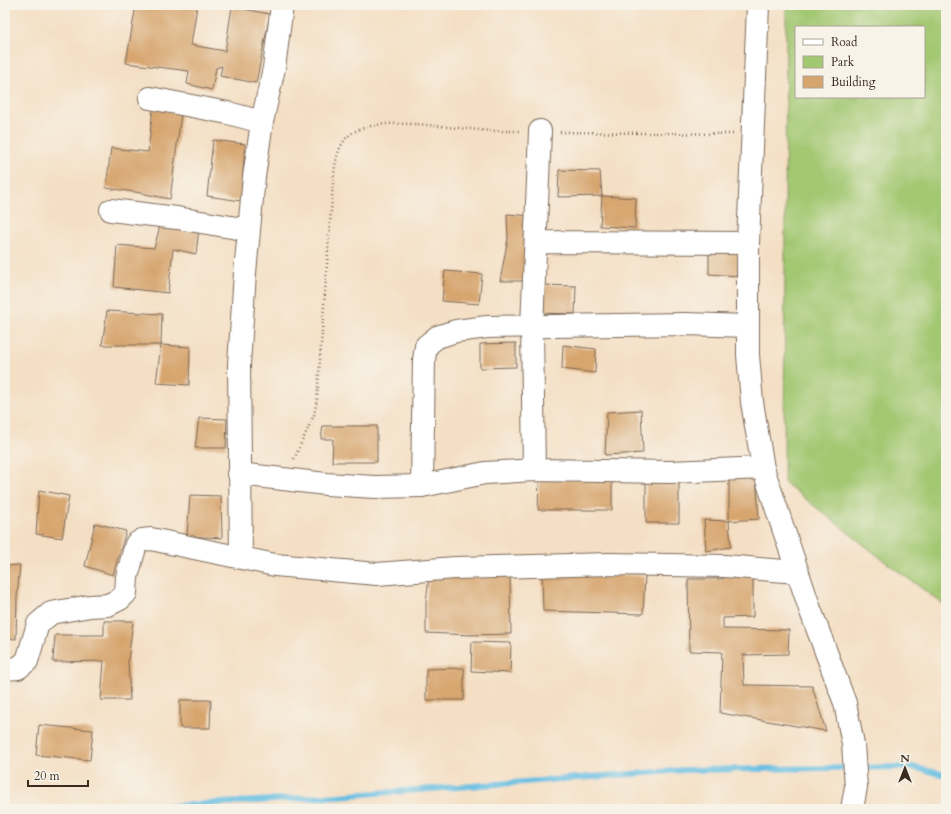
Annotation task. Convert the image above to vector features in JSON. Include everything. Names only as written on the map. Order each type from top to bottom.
[{"type":"street","points":[[241,558],[239,364],[254,177],[262,122],[274,68],[282,5]]},
{"type":"street","points":[[758,5],[748,243],[748,355],[752,402],[763,468],[797,572],[845,703],[853,744],[856,787],[852,809]]},
{"type":"street","points":[[150,98],[228,113],[262,122]]},
{"type":"street","points":[[534,470],[532,327],[540,131]]},
{"type":"street","points":[[112,210],[177,218],[249,230]]},
{"type":"street","points":[[536,242],[748,243]]},
{"type":"street","points":[[422,486],[424,360],[426,346],[437,337],[456,331],[487,327],[685,324],[748,326]]},
{"type":"street","points":[[239,474],[285,480],[375,487],[422,486],[486,473],[534,470],[671,472],[763,468]]},
{"type":"street","points":[[5,670],[18,668],[27,661],[38,624],[51,613],[90,606],[108,605],[120,599],[126,593],[127,577],[136,544],[142,540],[152,540],[275,565],[377,574],[455,568],[610,564],[725,566],[797,572]]},
{"type":"path","points":[[285,480],[314,415],[317,400],[336,155],[346,139],[352,133],[369,127],[393,123],[474,130],[752,134]]},
{"type":"green space","points":[[786,5],[946,5],[946,606],[887,563],[784,482]]},
{"type":"building","points":[[136,5],[197,6],[191,45],[225,51],[232,7],[270,14],[256,83],[220,76],[222,66],[216,68],[212,90],[187,84],[189,71],[126,63]]},
{"type":"building","points":[[153,108],[181,114],[170,199],[106,188],[111,148],[148,152]]},
{"type":"building","points":[[213,140],[245,144],[241,201],[207,196]]},
{"type":"building","points":[[559,170],[600,171],[602,196],[558,197]]},
{"type":"building","points":[[602,196],[636,198],[635,228],[600,226]]},
{"type":"building","points":[[507,214],[532,216],[527,281],[500,281],[508,238]]},
{"type":"building","points":[[161,222],[199,228],[196,254],[173,249],[168,293],[114,287],[117,245],[154,248]]},
{"type":"building","points":[[709,249],[738,251],[738,276],[709,274]]},
{"type":"building","points":[[445,271],[482,274],[479,304],[442,301]]},
{"type":"building","points":[[541,285],[576,286],[575,314],[540,313]]},
{"type":"building","points":[[107,311],[162,314],[161,345],[102,345]]},
{"type":"building","points":[[516,343],[516,367],[480,368],[480,344]]},
{"type":"building","points":[[161,345],[190,347],[189,385],[156,383]]},
{"type":"building","points":[[563,345],[596,349],[595,373],[562,369]]},
{"type":"building","points":[[641,410],[643,453],[605,455],[607,412]]},
{"type":"building","points":[[199,418],[227,419],[226,448],[195,448]]},
{"type":"building","points":[[323,426],[377,426],[377,462],[332,462],[333,439],[321,439]]},
{"type":"building","points":[[729,476],[756,476],[759,519],[729,521]]},
{"type":"building","points":[[539,479],[612,479],[612,510],[538,510]]},
{"type":"building","points":[[646,480],[679,480],[679,523],[646,523]]},
{"type":"building","points":[[39,490],[69,496],[62,538],[36,534]]},
{"type":"building","points":[[190,495],[221,496],[222,538],[187,536]]},
{"type":"building","points":[[704,520],[729,521],[731,547],[706,551]]},
{"type":"building","points":[[95,523],[126,531],[113,575],[85,566]]},
{"type":"building","points":[[20,565],[17,597],[16,639],[5,638],[5,566]]},
{"type":"building","points":[[542,573],[645,576],[643,614],[543,611]]},
{"type":"building","points":[[723,573],[753,574],[753,617],[723,618],[723,629],[789,630],[788,654],[743,655],[744,685],[812,686],[826,731],[720,713],[722,652],[689,651],[688,579],[723,579]]},
{"type":"building","points":[[510,574],[511,634],[471,635],[426,633],[426,602],[429,578]]},
{"type":"building","points":[[104,621],[133,621],[128,661],[130,700],[101,700],[104,661],[53,662],[55,635],[104,635]]},
{"type":"building","points":[[472,642],[511,643],[510,673],[471,671]]},
{"type":"building","points":[[464,668],[464,700],[426,700],[426,669]]},
{"type":"building","points":[[180,700],[211,700],[210,728],[180,728]]},
{"type":"building","points":[[39,725],[93,730],[90,760],[36,755]]},
{"type":"waterway","points":[[121,809],[337,796],[685,770],[911,767],[946,775]]}]
